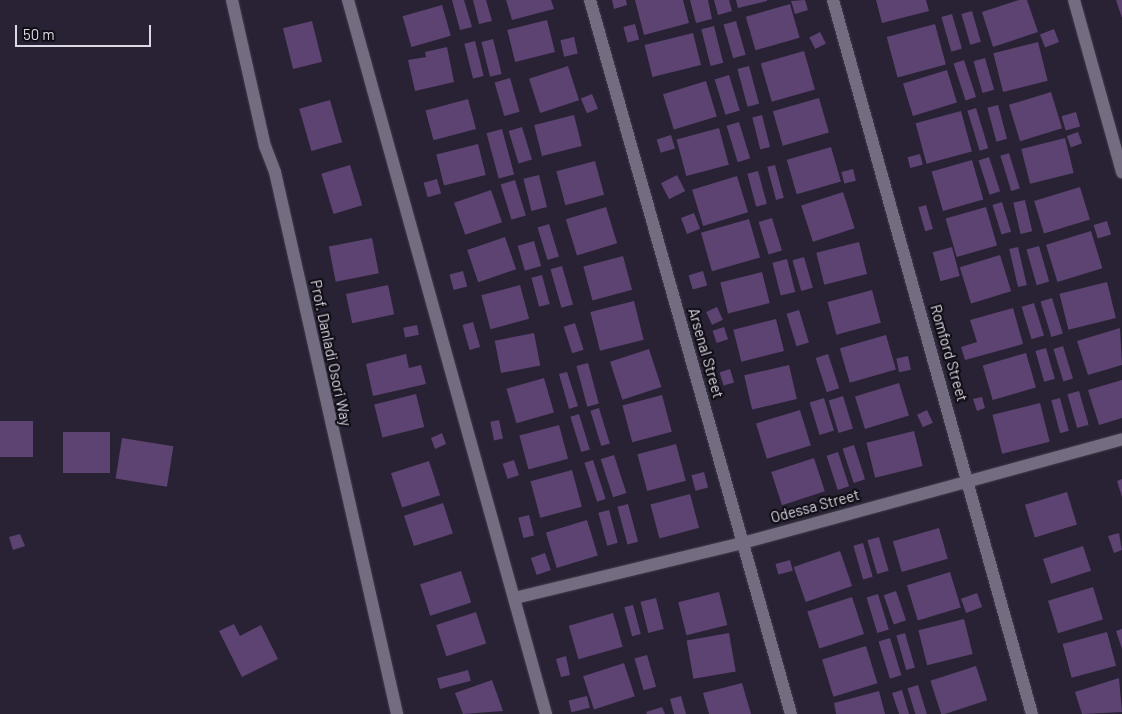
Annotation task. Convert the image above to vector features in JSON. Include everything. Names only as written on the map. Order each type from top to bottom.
[{"type":"street","name":"Prof. Danladi Osori Way","points":[[232,0],[266,146],[277,182],[397,714]]},
{"type":"street","points":[[348,0],[546,714]]},
{"type":"street","name":"Arsenal Street","points":[[590,0],[791,714]]},
{"type":"street","name":"Romford Street","points":[[834,0],[1032,714]]},
{"type":"street","points":[[1074,0],[1122,172]]},
{"type":"street","name":"Odessa Street","points":[[515,598],[743,543],[1122,439]]},
{"type":"building","points":[[452,0],[464,0],[472,27],[460,30]]},
{"type":"building","points":[[473,0],[486,0],[492,21],[479,24]]},
{"type":"building","points":[[506,0],[551,0],[554,9],[512,20]]},
{"type":"building","points":[[612,0],[626,0],[627,5],[614,9]]},
{"type":"building","points":[[635,0],[683,0],[689,23],[644,35]]},
{"type":"building","points":[[690,0],[708,0],[712,19],[696,23]]},
{"type":"building","points":[[714,0],[729,0],[732,11],[718,15]]},
{"type":"building","points":[[736,0],[767,0],[767,1],[738,8]]},
{"type":"building","points":[[805,0],[808,10],[795,14],[791,1]]},
{"type":"building","points":[[876,0],[926,0],[929,11],[882,23]]},
{"type":"building","points":[[1019,0],[1027,0],[1038,32],[993,47],[982,12]]},
{"type":"building","points":[[1116,0],[1122,0],[1122,18]]},
{"type":"building","points":[[790,4],[800,38],[755,50],[746,17]]},
{"type":"building","points":[[442,5],[451,36],[411,47],[403,16]]},
{"type":"building","points":[[972,11],[981,42],[970,45],[961,14]]},
{"type":"building","points":[[952,14],[962,49],[951,52],[941,17]]},
{"type":"building","points":[[547,20],[555,52],[515,62],[507,30]]},
{"type":"building","points":[[312,21],[322,62],[293,69],[283,28]]},
{"type":"building","points":[[736,21],[746,55],[733,58],[724,25]]},
{"type":"building","points":[[635,24],[639,39],[628,43],[623,27]]},
{"type":"building","points":[[935,24],[946,65],[898,78],[887,37]]},
{"type":"building","points":[[714,26],[723,63],[711,66],[701,29]]},
{"type":"building","points":[[1054,29],[1059,42],[1045,47],[1040,34]]},
{"type":"building","points":[[820,32],[826,44],[815,49],[809,37]]},
{"type":"building","points":[[693,33],[701,65],[652,77],[644,45]]},
{"type":"building","points":[[574,37],[578,54],[564,57],[560,40]]},
{"type":"building","points":[[493,39],[502,74],[490,77],[481,42]]},
{"type":"building","points":[[475,41],[484,76],[473,79],[464,44]]},
{"type":"building","points":[[1038,42],[1048,81],[1003,92],[993,53]]},
{"type":"building","points":[[447,47],[454,82],[415,91],[408,60],[426,57],[425,52]]},
{"type":"building","points":[[804,51],[815,89],[772,102],[761,63]]},
{"type":"building","points":[[985,58],[994,90],[983,93],[973,61]]},
{"type":"building","points":[[964,60],[976,97],[966,100],[954,63]]},
{"type":"building","points":[[568,66],[579,100],[540,113],[529,79]]},
{"type":"building","points":[[749,66],[759,104],[748,107],[737,69]]},
{"type":"building","points":[[947,70],[957,103],[913,116],[903,83]]},
{"type":"building","points":[[729,75],[740,110],[725,115],[715,79]]},
{"type":"building","points":[[510,78],[520,112],[504,116],[495,82]]},
{"type":"building","points":[[706,81],[717,116],[674,130],[663,94]]},
{"type":"building","points":[[1051,92],[1062,128],[1020,141],[1009,105]]},
{"type":"building","points":[[592,94],[598,109],[587,113],[581,98]]},
{"type":"building","points":[[819,98],[829,133],[783,146],[773,111]]},
{"type":"building","points":[[468,99],[476,129],[434,140],[425,110]]},
{"type":"building","points":[[330,100],[342,142],[311,151],[299,109]]},
{"type":"building","points":[[998,105],[1007,139],[996,142],[987,108]]},
{"type":"building","points":[[976,108],[988,148],[980,151],[967,111]]},
{"type":"building","points":[[961,111],[972,152],[926,164],[916,123]]},
{"type":"building","points":[[1076,112],[1080,126],[1066,131],[1062,116]]},
{"type":"building","points":[[574,115],[582,146],[542,156],[534,125]]},
{"type":"building","points":[[762,115],[770,147],[760,149],[752,117]]},
{"type":"building","points":[[739,122],[750,158],[738,162],[727,126]]},
{"type":"building","points":[[522,127],[532,160],[519,164],[509,131]]},
{"type":"building","points":[[719,128],[729,165],[686,176],[676,139]]},
{"type":"building","points":[[502,129],[514,174],[499,179],[487,133]]},
{"type":"building","points":[[1078,132],[1082,143],[1071,147],[1067,136]]},
{"type":"building","points":[[671,135],[675,148],[661,153],[657,139]]},
{"type":"building","points":[[1065,138],[1074,173],[1030,184],[1021,149]]},
{"type":"building","points":[[478,144],[486,175],[444,185],[436,154]]},
{"type":"building","points":[[831,147],[841,182],[797,194],[787,160]]},
{"type":"building","points":[[1009,153],[1020,188],[1011,191],[1000,156]]},
{"type":"building","points":[[920,154],[923,165],[910,168],[907,157]]},
{"type":"building","points":[[989,157],[1000,191],[990,195],[979,160]]},
{"type":"building","points":[[972,160],[983,199],[943,211],[932,172]]},
{"type":"building","points":[[595,161],[604,195],[565,205],[556,171]]},
{"type":"building","points":[[350,165],[362,205],[334,214],[321,174]]},
{"type":"building","points":[[775,165],[784,198],[776,200],[767,167]]},
{"type":"building","points":[[853,169],[856,181],[844,184],[841,172]]},
{"type":"building","points":[[758,171],[767,204],[756,207],[747,174]]},
{"type":"building","points":[[539,175],[547,207],[531,211],[523,179]]},
{"type":"building","points":[[677,175],[685,191],[669,199],[661,183]]},
{"type":"building","points":[[737,176],[748,212],[703,226],[692,190]]},
{"type":"building","points":[[437,179],[441,193],[428,197],[424,183]]},
{"type":"building","points":[[515,180],[526,215],[511,220],[501,184]]},
{"type":"building","points":[[1080,187],[1090,220],[1044,234],[1034,201]]},
{"type":"building","points":[[491,190],[502,222],[465,235],[454,203]]},
{"type":"building","points":[[843,192],[855,228],[813,242],[801,206]]},
{"type":"building","points":[[1025,200],[1032,231],[1021,234],[1013,203]]},
{"type":"building","points":[[1002,202],[1011,232],[1002,235],[992,205]]},
{"type":"building","points":[[926,205],[933,229],[925,231],[918,207]]},
{"type":"building","points":[[606,207],[617,243],[577,256],[566,219]]},
{"type":"building","points":[[986,207],[997,245],[957,257],[946,219]]},
{"type":"building","points":[[694,213],[700,229],[687,234],[681,218]]},
{"type":"building","points":[[772,218],[782,251],[769,255],[759,222]]},
{"type":"building","points":[[749,219],[760,257],[712,271],[701,233]]},
{"type":"building","points":[[1107,221],[1111,234],[1098,238],[1094,225]]},
{"type":"building","points":[[549,224],[559,257],[547,260],[538,228]]},
{"type":"building","points":[[1091,231],[1102,268],[1057,282],[1046,245]]},
{"type":"building","points":[[505,237],[516,269],[478,282],[467,250]]},
{"type":"building","points":[[372,238],[379,273],[336,282],[329,246]]},
{"type":"building","points":[[534,241],[541,266],[525,271],[518,246]]},
{"type":"building","points":[[859,242],[867,274],[824,285],[816,253]]},
{"type":"building","points":[[1039,246],[1049,282],[1037,285],[1027,250]]},
{"type":"building","points":[[952,247],[960,276],[940,281],[933,252]]},
{"type":"building","points":[[1018,247],[1027,285],[1018,287],[1009,249]]},
{"type":"building","points":[[1000,255],[1011,291],[971,304],[960,267]]},
{"type":"building","points":[[623,256],[632,290],[592,300],[583,267]]},
{"type":"building","points":[[804,257],[813,288],[801,291],[792,260]]},
{"type":"building","points":[[787,259],[795,292],[781,296],[772,263]]},
{"type":"building","points":[[562,266],[573,304],[561,308],[550,269]]},
{"type":"building","points":[[463,271],[467,286],[454,290],[449,275]]},
{"type":"building","points":[[703,271],[707,285],[693,290],[689,275]]},
{"type":"building","points":[[762,272],[770,303],[728,313],[720,282]]},
{"type":"building","points":[[542,275],[550,304],[539,307],[531,278]]},
{"type":"building","points":[[1107,282],[1116,318],[1068,330],[1059,294]]},
{"type":"building","points":[[388,285],[394,314],[352,323],[346,294]]},
{"type":"building","points":[[520,285],[529,319],[490,329],[481,295]]},
{"type":"building","points":[[872,290],[881,323],[836,335],[828,302]]},
{"type":"building","points":[[1052,298],[1063,333],[1051,337],[1041,302]]},
{"type":"building","points":[[634,301],[644,340],[600,351],[590,312]]},
{"type":"building","points":[[1034,303],[1044,336],[1032,339],[1022,307]]},
{"type":"building","points":[[717,307],[723,320],[712,325],[706,312]]},
{"type":"building","points":[[1013,308],[1023,344],[965,360],[961,347],[977,342],[970,320]]},
{"type":"building","points":[[799,310],[809,343],[797,346],[787,314]]},
{"type":"building","points":[[776,319],[784,351],[741,362],[733,330]]},
{"type":"building","points":[[473,322],[480,347],[470,350],[462,325]]},
{"type":"building","points":[[575,323],[584,350],[572,353],[564,327]]},
{"type":"building","points":[[417,325],[419,335],[405,337],[403,328]]},
{"type":"building","points":[[724,327],[728,339],[717,343],[713,331]]},
{"type":"building","points":[[1120,328],[1122,365],[1088,375],[1077,341]]},
{"type":"building","points":[[534,333],[540,365],[501,373],[495,341]]},
{"type":"building","points":[[886,335],[896,370],[850,383],[840,348]]},
{"type":"building","points":[[1063,346],[1073,379],[1063,381],[1053,349]]},
{"type":"building","points":[[1046,348],[1055,379],[1044,382],[1035,351]]},
{"type":"building","points":[[649,349],[661,387],[622,400],[610,362]]},
{"type":"building","points":[[1026,353],[1036,388],[993,400],[983,365]]},
{"type":"building","points":[[406,354],[409,368],[421,365],[426,384],[373,396],[366,364]]},
{"type":"building","points":[[828,354],[839,388],[827,392],[816,358]]},
{"type":"building","points":[[908,356],[911,370],[899,372],[896,358]]},
{"type":"building","points":[[588,363],[599,404],[587,407],[576,366]]},
{"type":"building","points":[[789,365],[797,399],[752,409],[744,375]]},
{"type":"building","points":[[730,369],[734,382],[724,386],[719,372]]},
{"type":"building","points":[[567,372],[578,406],[569,409],[559,374]]},
{"type":"building","points":[[544,378],[554,413],[516,423],[507,389]]},
{"type":"building","points":[[1122,380],[1122,418],[1099,425],[1088,390]]},
{"type":"building","points":[[899,383],[909,416],[865,429],[855,396]]},
{"type":"building","points":[[1079,391],[1089,425],[1077,428],[1067,394]]},
{"type":"building","points":[[416,394],[424,427],[383,437],[374,404]]},
{"type":"building","points":[[662,395],[672,432],[632,442],[622,406]]},
{"type":"building","points":[[843,396],[853,429],[839,433],[829,400]]},
{"type":"building","points":[[982,397],[985,408],[977,411],[973,399]]},
{"type":"building","points":[[824,398],[834,431],[820,435],[810,402]]},
{"type":"building","points":[[1060,398],[1069,431],[1060,433],[1051,400]]},
{"type":"building","points":[[1040,403],[1050,442],[1002,454],[992,415]]},
{"type":"building","points":[[599,408],[610,443],[601,446],[590,411]]},
{"type":"building","points":[[800,410],[811,445],[767,459],[756,423]]},
{"type":"building","points":[[927,410],[933,423],[923,427],[917,415]]},
{"type":"building","points":[[579,414],[590,449],[581,452],[570,417]]},
{"type":"building","points":[[499,420],[503,439],[494,440],[490,422]]},
{"type":"building","points":[[0,421],[33,421],[33,457],[0,457]]},
{"type":"building","points":[[559,425],[568,459],[528,469],[519,436]]},
{"type":"building","points":[[914,431],[923,466],[875,478],[866,443]]},
{"type":"building","points":[[63,432],[110,432],[110,473],[63,473]]},
{"type":"building","points":[[442,433],[446,444],[435,449],[431,438]]},
{"type":"building","points":[[122,438],[173,446],[167,487],[116,478]]},
{"type":"building","points":[[676,444],[686,481],[647,491],[637,454]]},
{"type":"building","points":[[854,445],[865,479],[854,483],[843,449]]},
{"type":"building","points":[[838,452],[849,486],[838,490],[827,456]]},
{"type":"building","points":[[614,455],[626,493],[613,497],[601,459]]},
{"type":"building","points":[[814,458],[825,491],[782,505],[771,472]]},
{"type":"building","points":[[514,460],[519,475],[508,479],[503,464]]},
{"type":"building","points":[[593,460],[606,499],[597,502],[584,463]]},
{"type":"building","points":[[429,461],[440,495],[402,508],[391,473]]},
{"type":"building","points":[[572,470],[582,507],[540,518],[530,481]]},
{"type":"building","points":[[704,472],[708,487],[696,491],[691,475]]},
{"type":"building","points":[[1122,479],[1122,497],[1117,481]]},
{"type":"building","points":[[1067,492],[1077,525],[1035,537],[1025,505]]},
{"type":"building","points":[[690,494],[699,528],[659,538],[650,505]]},
{"type":"building","points":[[443,503],[453,533],[414,546],[404,516]]},
{"type":"building","points":[[628,504],[638,542],[627,545],[617,507]]},
{"type":"building","points":[[609,510],[618,543],[607,546],[598,513]]},
{"type":"building","points":[[529,515],[534,535],[523,538],[518,518]]},
{"type":"building","points":[[587,520],[598,555],[557,568],[546,533]]},
{"type":"building","points":[[939,528],[948,559],[902,572],[893,541]]},
{"type":"building","points":[[1119,533],[1122,550],[1114,553],[1108,536]]},
{"type":"building","points":[[20,534],[25,546],[13,550],[9,537]]},
{"type":"building","points":[[879,537],[889,571],[877,574],[867,540]]},
{"type":"building","points":[[863,543],[873,577],[863,579],[853,546]]},
{"type":"building","points":[[1083,546],[1091,571],[1051,584],[1043,559]]},
{"type":"building","points":[[840,551],[852,586],[806,602],[794,567]]},
{"type":"building","points":[[545,553],[551,570],[537,575],[531,558]]},
{"type":"building","points":[[790,560],[793,571],[778,575],[776,564]]},
{"type":"building","points":[[461,571],[471,602],[430,616],[420,584]]},
{"type":"building","points":[[950,572],[961,607],[918,621],[907,585]]},
{"type":"building","points":[[1093,587],[1103,620],[1058,633],[1048,601]]},
{"type":"building","points":[[896,591],[906,620],[894,625],[884,595]]},
{"type":"building","points":[[719,592],[727,625],[686,635],[678,602]]},
{"type":"building","points":[[977,593],[982,607],[966,613],[961,599]]},
{"type":"building","points":[[878,594],[889,629],[877,633],[867,598]]},
{"type":"building","points":[[852,597],[864,634],[819,649],[807,612]]},
{"type":"building","points":[[656,598],[664,629],[648,633],[640,602]]},
{"type":"building","points":[[633,605],[641,634],[632,636],[624,607]]},
{"type":"building","points":[[476,612],[486,643],[446,656],[436,625]]},
{"type":"building","points":[[613,613],[623,647],[578,659],[569,626]]},
{"type":"building","points":[[964,619],[973,654],[927,665],[918,630]]},
{"type":"building","points":[[234,624],[240,636],[261,625],[278,659],[242,677],[219,631]]},
{"type":"building","points":[[1122,629],[1122,649],[1116,631]]},
{"type":"building","points":[[1107,632],[1116,666],[1072,678],[1063,644]]},
{"type":"building","points":[[729,633],[736,671],[693,679],[687,640]]},
{"type":"building","points":[[905,633],[915,668],[906,670],[896,635]]},
{"type":"building","points":[[890,638],[901,675],[890,679],[879,642]]},
{"type":"building","points":[[866,646],[877,683],[833,697],[822,659]]},
{"type":"building","points":[[647,655],[656,687],[644,690],[635,659]]},
{"type":"building","points":[[566,656],[570,675],[561,677],[556,659]]},
{"type":"building","points":[[624,663],[635,696],[594,710],[583,676]]},
{"type":"building","points":[[976,666],[987,700],[941,714],[930,681]]},
{"type":"building","points":[[468,670],[471,681],[440,689],[437,678]]},
{"type":"building","points":[[1119,678],[1122,712],[1082,714],[1075,692]]},
{"type":"building","points":[[492,680],[503,711],[463,714],[455,693]]},
{"type":"building","points":[[742,683],[751,714],[709,714],[703,693]]},
{"type":"building","points":[[918,685],[927,714],[915,714],[907,688]]},
{"type":"building","points":[[902,690],[909,714],[899,714],[892,693]]},
{"type":"building","points":[[879,691],[885,714],[836,714],[834,703]]},
{"type":"building","points":[[587,696],[590,708],[571,712],[569,701]]},
{"type":"building","points":[[681,696],[686,714],[674,714],[670,699]]},
{"type":"building","points":[[662,707],[665,714],[647,714],[646,712]]}]
